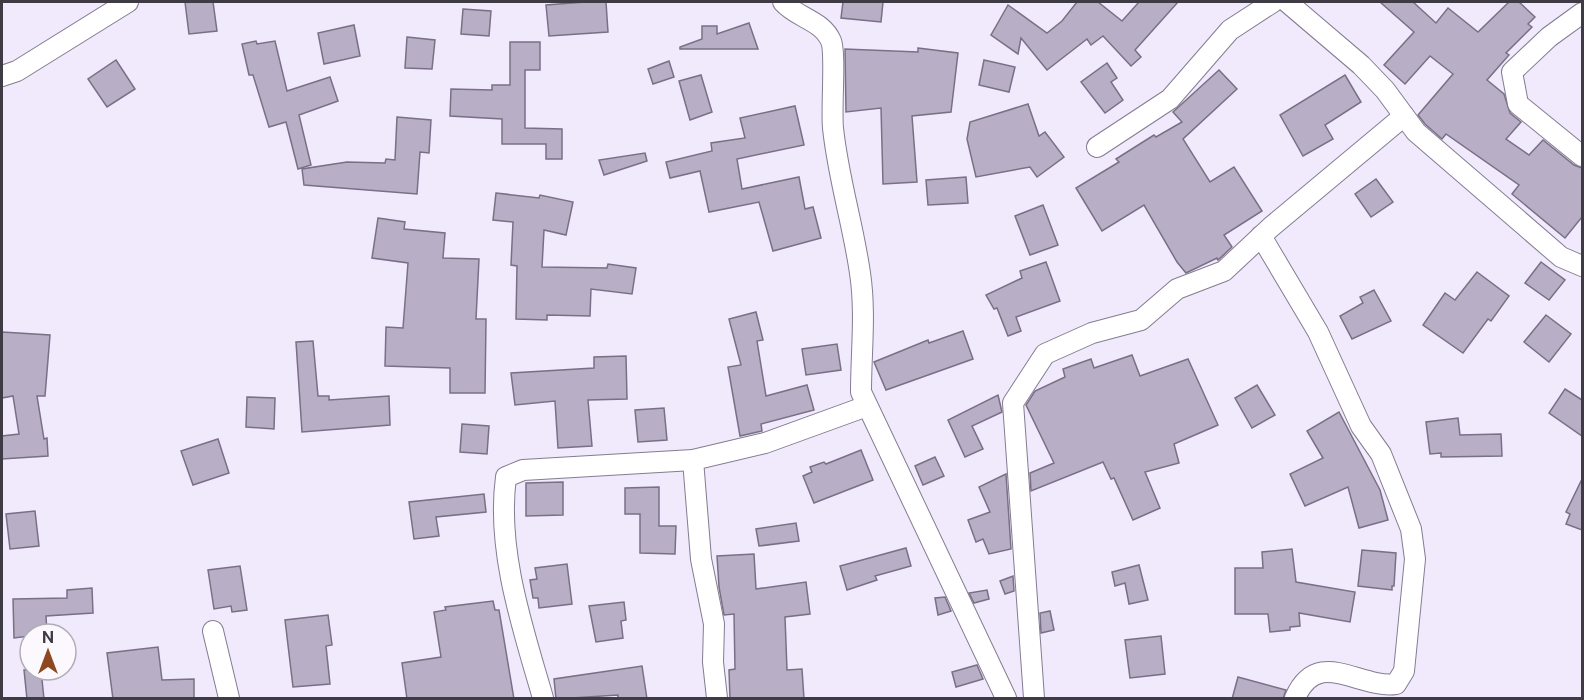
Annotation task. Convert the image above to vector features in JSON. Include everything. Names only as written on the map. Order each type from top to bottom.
[{"type":"street","points":[[2,76],[18,71],[128,2]]},
{"type":"street","points":[[783,2],[789,9],[817,23],[833,44],[833,125],[838,170],[860,272],[864,343],[861,392],[1006,699]]},
{"type":"street","points":[[1097,147],[1170,99],[1230,30],[1273,2]]},
{"type":"street","points":[[1296,5],[1361,65],[1416,132],[1561,257],[1582,266]]},
{"type":"street","points":[[1582,13],[1549,37],[1512,72],[1518,104],[1582,156]]},
{"type":"street","points":[[1034,699],[1013,403],[1045,354],[1092,333],[1141,320],[1177,289],[1224,271],[1261,236],[1404,116]]},
{"type":"street","points":[[1261,236],[1318,332],[1361,426],[1381,454],[1411,529],[1415,559],[1404,671],[1396,684],[1381,686],[1336,672],[1322,672],[1304,681],[1295,699]]},
{"type":"street","points":[[543,699],[511,575],[503,502],[506,477],[522,470],[693,460],[765,443],[867,406]]},
{"type":"street","points":[[693,460],[701,559],[714,624],[713,662],[717,699]]},
{"type":"street","points":[[213,631],[229,699]]},
{"type":"building","points":[[185,2],[213,2],[217,31],[189,34]]},
{"type":"building","points":[[606,2],[608,32],[549,36],[546,5]]},
{"type":"building","points":[[843,2],[883,2],[881,22],[841,18]]},
{"type":"building","points":[[1077,2],[1098,2],[1122,21],[1139,2],[1178,2],[1135,50],[1141,57],[1131,66],[1103,36],[1091,45],[1087,39],[1047,70],[1021,38],[1018,54],[991,35],[1008,5],[1047,33],[1062,21]]},
{"type":"building","points":[[1380,2],[1413,2],[1436,23],[1448,8],[1478,32],[1509,2],[1519,2],[1535,17],[1528,24],[1532,27],[1506,53],[1509,55],[1487,80],[1504,94],[1510,113],[1521,122],[1506,139],[1529,155],[1543,140],[1574,165],[1582,168],[1582,217],[1565,238],[1512,194],[1519,185],[1446,134],[1442,139],[1425,124],[1418,115],[1453,74],[1430,56],[1405,84],[1384,65],[1414,32]]},
{"type":"building","points":[[463,9],[491,11],[489,36],[461,34]]},
{"type":"building","points":[[749,23],[758,49],[680,49],[680,47],[702,39],[702,26],[717,26],[717,34]]},
{"type":"building","points":[[354,25],[360,56],[324,64],[318,33]]},
{"type":"building","points":[[407,37],[435,40],[432,69],[405,68]]},
{"type":"building","points":[[256,41],[257,44],[275,41],[287,91],[330,77],[338,101],[299,115],[311,165],[298,169],[286,122],[269,127],[253,75],[249,75],[242,44]]},
{"type":"building","points":[[510,42],[540,42],[540,70],[525,70],[525,128],[562,129],[562,159],[546,159],[546,144],[502,144],[502,119],[450,116],[451,89],[492,90],[492,85],[510,85]]},
{"type":"building","points":[[918,48],[958,53],[951,112],[912,116],[917,182],[883,184],[881,108],[846,112],[845,49],[918,52]]},
{"type":"building","points":[[116,60],[135,89],[107,107],[88,79]]},
{"type":"building","points":[[984,60],[1015,67],[1009,92],[979,85]]},
{"type":"building","points":[[669,61],[674,77],[653,84],[648,69]]},
{"type":"building","points":[[1107,63],[1117,78],[1111,82],[1123,100],[1105,113],[1081,82]]},
{"type":"building","points":[[1219,70],[1237,89],[1183,139],[1210,182],[1234,167],[1262,211],[1224,235],[1232,247],[1218,260],[1217,258],[1186,273],[1177,262],[1144,205],[1102,231],[1076,188],[1119,162],[1116,159],[1154,135],[1156,137],[1182,122],[1173,112]]},
{"type":"building","points":[[701,75],[712,112],[690,120],[679,81]]},
{"type":"building","points":[[1345,75],[1361,102],[1325,125],[1333,139],[1303,156],[1280,115]]},
{"type":"building","points":[[1028,104],[1039,136],[1045,132],[1064,157],[1037,177],[1030,167],[976,177],[967,139],[970,122]]},
{"type":"building","points":[[795,106],[804,145],[737,159],[742,189],[799,177],[805,209],[813,207],[821,238],[773,251],[759,202],[709,212],[700,171],[670,178],[666,162],[712,151],[711,143],[745,138],[740,118]]},
{"type":"building","points":[[397,117],[431,120],[429,153],[420,152],[417,194],[304,185],[302,169],[347,162],[385,163],[386,159],[395,160]]},
{"type":"building","points":[[645,153],[647,161],[604,175],[599,160]]},
{"type":"building","points":[[966,177],[968,203],[928,205],[926,180]]},
{"type":"building","points":[[1376,179],[1393,202],[1371,217],[1355,194]]},
{"type":"building","points":[[496,193],[539,198],[540,195],[573,202],[566,235],[544,230],[542,267],[607,268],[608,264],[636,268],[632,294],[591,289],[590,316],[547,315],[547,320],[516,319],[517,266],[511,265],[513,222],[493,220]]},
{"type":"building","points":[[1043,205],[1058,245],[1030,255],[1015,216]]},
{"type":"building","points":[[378,218],[405,222],[404,229],[445,233],[443,258],[479,259],[476,319],[486,319],[485,393],[450,393],[450,368],[385,366],[386,327],[403,328],[408,263],[372,258]]},
{"type":"building","points":[[1046,262],[1060,301],[1016,317],[1021,331],[1008,336],[997,308],[994,309],[986,295],[1022,278],[1020,271]]},
{"type":"building","points":[[1541,262],[1565,280],[1549,300],[1525,283]]},
{"type":"building","points":[[1477,272],[1509,296],[1491,321],[1488,319],[1463,353],[1423,325],[1445,293],[1455,300]]},
{"type":"building","points":[[1374,290],[1391,321],[1352,339],[1340,316],[1363,303],[1360,297]]},
{"type":"building","points":[[756,312],[763,340],[757,341],[766,396],[807,385],[814,410],[761,424],[762,431],[740,436],[728,367],[741,365],[729,319]]},
{"type":"building","points":[[1546,315],[1571,334],[1549,362],[1524,342]]},
{"type":"building","points":[[963,331],[973,359],[886,390],[874,362],[928,340],[929,343]]},
{"type":"building","points":[[2,332],[50,335],[45,396],[37,396],[44,439],[47,438],[48,456],[2,459],[2,436],[19,434],[13,396],[2,398]]},
{"type":"building","points":[[313,341],[318,396],[329,396],[329,400],[389,396],[390,425],[302,432],[296,342]]},
{"type":"building","points":[[837,344],[841,370],[806,375],[802,349]]},
{"type":"building","points":[[1132,355],[1140,376],[1188,359],[1218,425],[1174,444],[1179,463],[1145,472],[1160,508],[1133,520],[1114,478],[1111,479],[1103,462],[1031,491],[1030,473],[1054,463],[1026,405],[1035,391],[1065,377],[1063,369],[1091,359],[1094,368]]},
{"type":"building","points":[[626,356],[627,399],[588,400],[592,446],[558,448],[555,401],[515,405],[511,373],[594,368],[594,357]]},
{"type":"building","points":[[1257,385],[1275,415],[1252,428],[1235,398]]},
{"type":"building","points":[[1565,389],[1582,400],[1582,436],[1549,413]]},
{"type":"building","points":[[998,395],[1002,412],[972,426],[983,449],[965,457],[948,420]]},
{"type":"building","points":[[247,397],[275,398],[274,429],[246,427]]},
{"type":"building","points":[[664,408],[667,440],[638,442],[635,410]]},
{"type":"building","points":[[1339,412],[1380,490],[1388,520],[1359,528],[1348,487],[1305,506],[1290,474],[1323,458],[1307,431]]},
{"type":"building","points":[[1458,418],[1460,435],[1501,434],[1502,456],[1441,457],[1441,453],[1430,454],[1426,422]]},
{"type":"building","points":[[462,424],[489,426],[487,454],[460,452]]},
{"type":"building","points":[[218,439],[229,473],[193,485],[181,451]]},
{"type":"building","points":[[861,450],[873,480],[814,503],[803,476],[812,472],[810,467],[824,462],[826,464]]},
{"type":"building","points":[[935,457],[944,476],[923,485],[915,466]]},
{"type":"building","points":[[1006,474],[1011,549],[989,554],[983,539],[976,542],[968,520],[990,512],[979,487]]},
{"type":"building","points":[[1582,479],[1582,530],[1566,524],[1570,514],[1566,512]]},
{"type":"building","points":[[563,482],[563,515],[526,516],[526,483]]},
{"type":"building","points":[[659,487],[659,526],[676,526],[675,554],[640,553],[640,514],[625,514],[625,488]]},
{"type":"building","points":[[484,494],[486,512],[436,517],[439,536],[414,539],[409,502]]},
{"type":"building","points":[[35,511],[39,546],[10,549],[6,514]]},
{"type":"building","points":[[796,523],[799,541],[759,546],[756,529]]},
{"type":"building","points":[[906,548],[911,566],[875,576],[877,580],[847,590],[840,566]]},
{"type":"building","points":[[1292,549],[1296,582],[1355,592],[1350,622],[1299,613],[1300,626],[1290,627],[1290,630],[1270,632],[1268,614],[1235,614],[1235,568],[1263,568],[1262,552]]},
{"type":"building","points":[[1362,550],[1396,553],[1392,590],[1358,586]]},
{"type":"building","points":[[754,554],[756,589],[806,582],[810,614],[785,617],[787,670],[802,669],[804,699],[730,699],[729,670],[735,669],[734,614],[724,615],[717,556]]},
{"type":"building","points":[[567,564],[572,604],[539,608],[538,598],[533,598],[530,580],[537,579],[535,568]]},
{"type":"building","points":[[1139,565],[1148,600],[1129,604],[1125,583],[1115,586],[1112,572]]},
{"type":"building","points":[[240,566],[247,610],[232,612],[231,606],[214,609],[208,570]]},
{"type":"building","points":[[1013,576],[1014,591],[1005,594],[1000,581]]},
{"type":"building","points":[[92,588],[93,613],[46,616],[46,622],[18,622],[18,638],[14,638],[13,599],[67,598],[67,590]]},
{"type":"building","points":[[987,590],[989,599],[974,603],[969,593]]},
{"type":"building","points":[[945,597],[951,611],[938,615],[935,598]]},
{"type":"building","points":[[493,601],[495,610],[499,610],[514,699],[407,699],[402,663],[441,657],[434,612],[446,610],[445,607]]},
{"type":"building","points":[[624,602],[626,620],[621,621],[623,638],[596,642],[589,606]]},
{"type":"building","points":[[1050,611],[1054,630],[1041,633],[1040,613]]},
{"type":"building","points":[[328,615],[332,645],[326,646],[330,684],[293,687],[285,620]]},
{"type":"building","points":[[1161,636],[1165,674],[1130,678],[1125,640]]},
{"type":"building","points":[[158,647],[162,680],[194,679],[194,699],[113,699],[107,653]]},
{"type":"building","points":[[977,665],[983,679],[956,687],[952,672]]},
{"type":"building","points":[[642,666],[647,699],[618,699],[618,695],[556,699],[554,679]]},
{"type":"building","points":[[1238,677],[1286,690],[1283,699],[1232,699]]},
{"type":"building","points":[[25,682],[42,682],[44,699],[27,699]]}]
